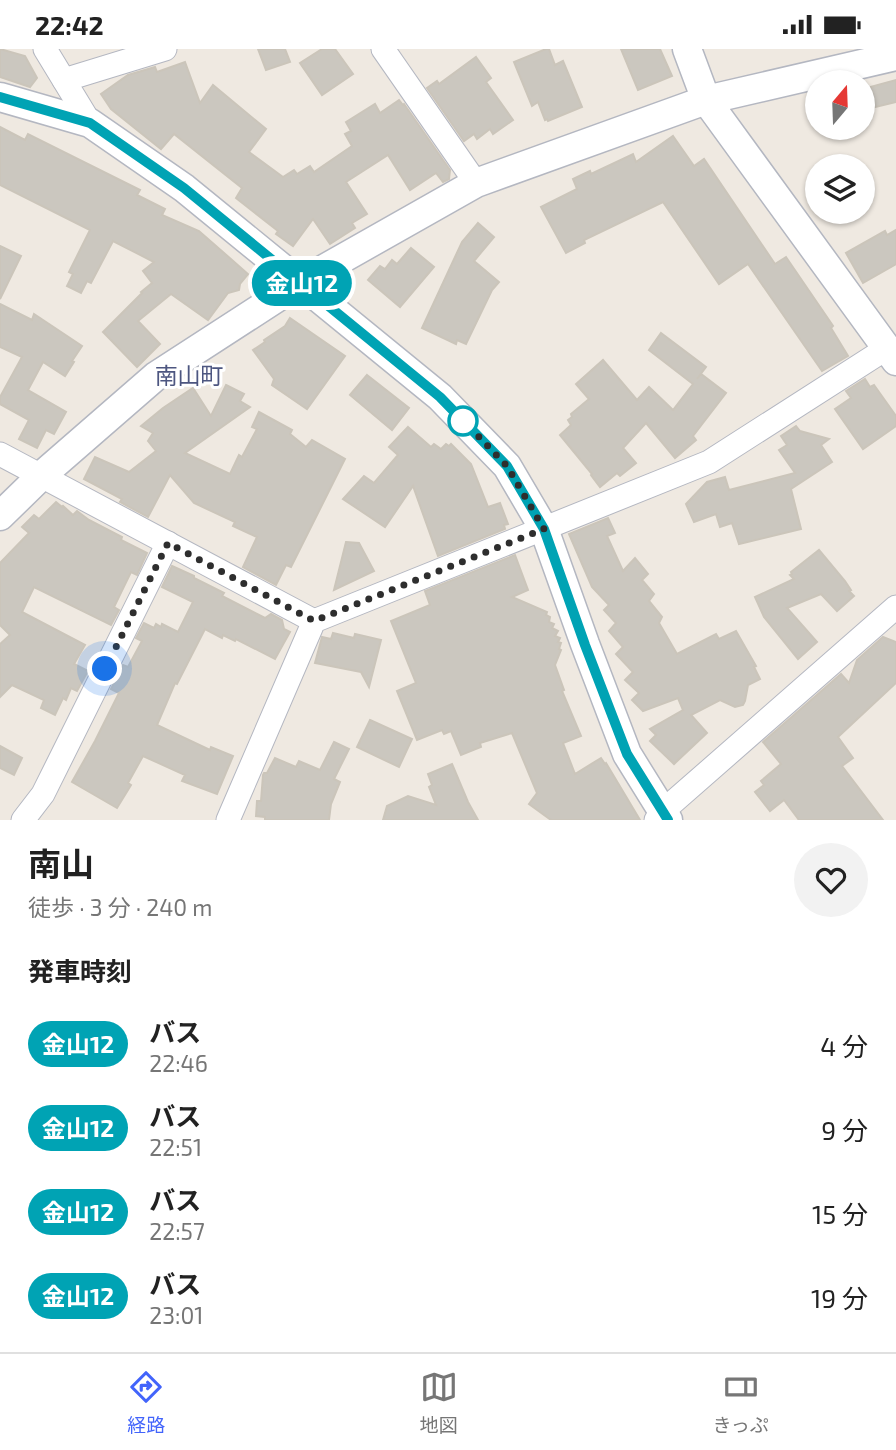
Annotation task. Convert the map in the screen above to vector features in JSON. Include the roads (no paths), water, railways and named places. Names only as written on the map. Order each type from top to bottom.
[{"type":"street","points":[[45,49],[90,123]]},
{"type":"street","points":[[64,80],[165,49]]},
{"type":"street","points":[[383,49],[476,183]]},
{"type":"street","points":[[228,820],[314,621],[709,461],[891,355],[706,100],[687,49]]},
{"type":"street","points":[[0,516],[41,476],[156,376],[301,282],[476,183],[706,100],[896,56]]},
{"type":"street","points":[[1,101],[90,123],[184,188],[440,397],[507,466],[544,529],[627,754],[662,817],[892,617]]},
{"type":"street","points":[[0,454],[314,621]]},
{"type":"street","points":[[23,820],[43,794],[168,543]]},
{"type":"district","name":"南山町","points":[[189,376]]}]
